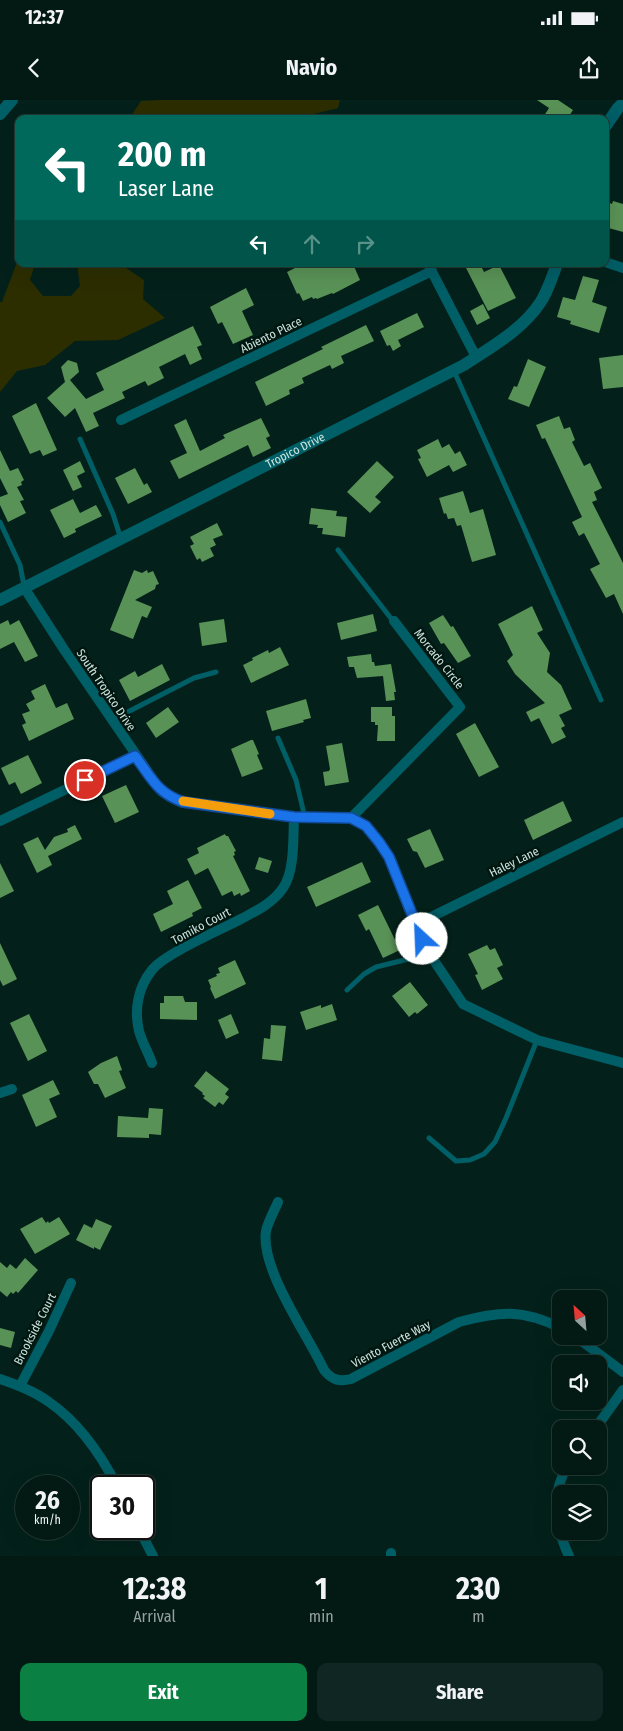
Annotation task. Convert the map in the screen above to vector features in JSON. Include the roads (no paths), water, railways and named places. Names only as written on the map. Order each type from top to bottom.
[{"type":"street","points":[[0,114],[12,100]]},
{"type":"street","points":[[609,119],[616,104]]},
{"type":"street","points":[[609,263],[623,268]]},
{"type":"street","name":"Tropico Drive","points":[[0,600],[454,370],[476,357],[520,326],[540,303],[556,267]]},
{"type":"street","name":"Abiento Place","points":[[121,420],[430,268],[476,357]]},
{"type":"street","name":"South Tropico Drive","points":[[24,589],[135,756],[161,791],[183,802],[300,818],[351,818]]},
{"type":"street","name":"Morcado Circle","points":[[351,818],[460,707],[394,621]]},
{"type":"street","points":[[0,821],[135,756]]},
{"type":"street","name":"Tomiko Court","points":[[152,1063],[139,1031],[136,1008],[141,987],[152,969],[167,958],[261,908],[276,896],[284,886],[291,865],[300,818]]},
{"type":"street","points":[[351,818],[366,826],[389,857],[415,925],[430,954],[462,1004],[537,1040],[623,1063]]},
{"type":"street","name":"Haley Lane","points":[[415,925],[623,822]]},
{"type":"street","points":[[0,1093],[12,1089]]},
{"type":"street","name":"Viento Fuerte Way","points":[[278,1202],[266,1232],[268,1258],[278,1284],[324,1370],[330,1377],[336,1380],[342,1382],[351,1379],[459,1322],[502,1313],[520,1313],[552,1324]]},
{"type":"street","name":"Brookside Court","points":[[20,1386],[49,1331],[71,1283]]},
{"type":"street","points":[[586,1345],[623,1372]]},
{"type":"street","points":[[0,1379],[20,1386],[49,1402],[74,1424],[110,1475]]},
{"type":"street","points":[[601,1420],[623,1390]]},
{"type":"street","points":[[564,1475],[559,1484],[556,1508],[562,1542],[569,1556]]},
{"type":"street","points":[[145,1540],[153,1556]]},
{"type":"lane","points":[[454,370],[601,700]]},
{"type":"lane","points":[[80,440],[113,514],[121,539]]},
{"type":"lane","points":[[0,522],[20,565],[24,589]]},
{"type":"lane","name":"Morcado Circle","points":[[338,550],[394,621]]},
{"type":"lane","points":[[112,720],[194,678],[216,672]]},
{"type":"lane","points":[[278,738],[296,780],[300,818]]},
{"type":"lane","points":[[347,990],[364,974],[376,967],[430,954]]},
{"type":"lane","points":[[429,1138],[456,1160],[470,1160],[484,1154],[495,1142],[537,1040]]}]
